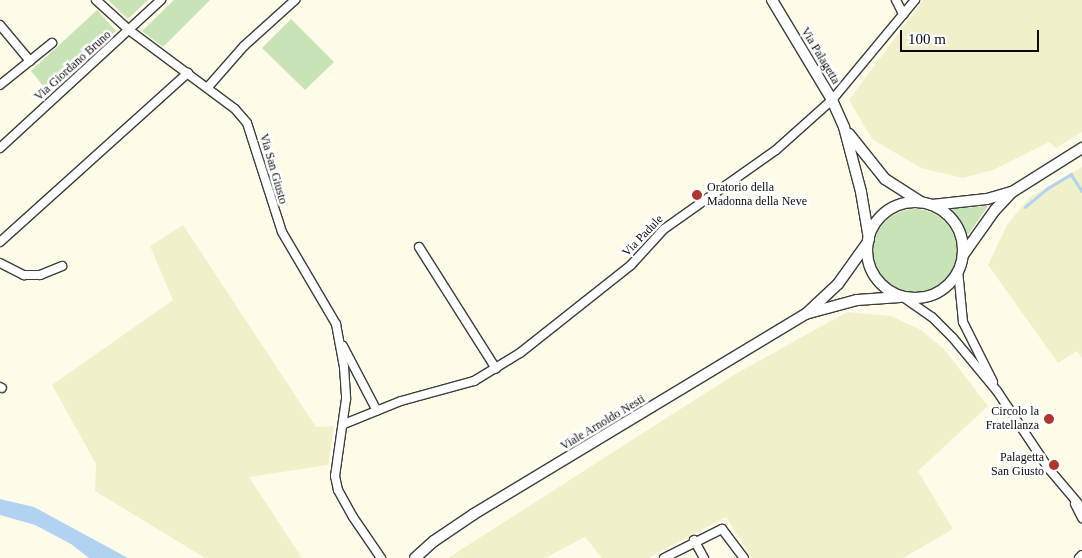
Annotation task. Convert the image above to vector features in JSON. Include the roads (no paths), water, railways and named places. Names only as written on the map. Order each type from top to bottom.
[{"type":"street","name":"Via San Giusto","points":[[96,0],[129,30],[208,87],[247,123],[282,232],[330,311],[340,339],[377,411]]},
{"type":"street","name":"Via Giordano Bruno","points":[[0,148],[161,0]]},
{"type":"street","points":[[208,87],[244,46],[295,0]]},
{"type":"street","name":"Via Palagetta","points":[[772,0],[832,100],[844,127],[859,183],[868,240],[868,261],[875,277],[888,289],[903,297],[946,331],[997,391],[1073,500],[1082,518]]},
{"type":"street","points":[[896,0],[904,14]]},
{"type":"street","name":"Via Padule","points":[[344,424],[431,391],[474,381],[496,369],[630,265],[664,228],[776,150],[832,100],[915,0]]},
{"type":"street","points":[[0,25],[30,61]]},
{"type":"street","points":[[0,85],[52,43]]},
{"type":"street","points":[[0,242],[188,73]]},
{"type":"street","name":"Via Palagetta","points":[[844,127],[885,179],[944,212],[955,224],[963,244],[958,270],[947,285],[934,293],[917,298],[903,297]]},
{"type":"street","points":[[962,256],[995,210],[1012,192],[1082,148]]},
{"type":"street","points":[[868,240],[877,222],[890,210],[906,204],[987,199],[1012,192]]},
{"type":"street","name":"Viale Arnoldo Nesti","points":[[415,558],[434,541],[474,514],[806,314],[838,284],[868,240]]},
{"type":"street","points":[[419,247],[496,369]]},
{"type":"street","points":[[0,263],[24,275],[40,275],[62,266]]},
{"type":"street","name":"Via Palagetta","points":[[958,270],[963,322],[997,391]]},
{"type":"street","name":"Viale Arnoldo Nesti","points":[[806,314],[857,300],[903,297]]},
{"type":"street","name":"Via San Giusto","points":[[340,339],[344,368],[344,424],[334,476],[338,490],[381,558]]},
{"type":"street","name":"Via Palagetta","points":[[1073,500],[1082,508]]},
{"type":"street","points":[[664,558],[694,540],[722,529],[744,558]]},
{"type":"street","points":[[694,540],[704,558]]},
{"type":"street","points":[[1078,558],[1082,556]]},
{"type":"water","points":[[0,499],[34,507],[128,558],[89,558],[71,544],[35,525],[0,515]]},
{"type":"waterway","points":[[1025,207],[1048,188],[1071,174],[1082,191]]},
{"type":"place","name":"Oratorio della Madonna della Neve","points":[[697,195]]},
{"type":"place","name":"Circolo la Fratellanza","points":[[1049,419]]},
{"type":"place","name":"Palagetta San Giusto","points":[[1054,465]]}]
